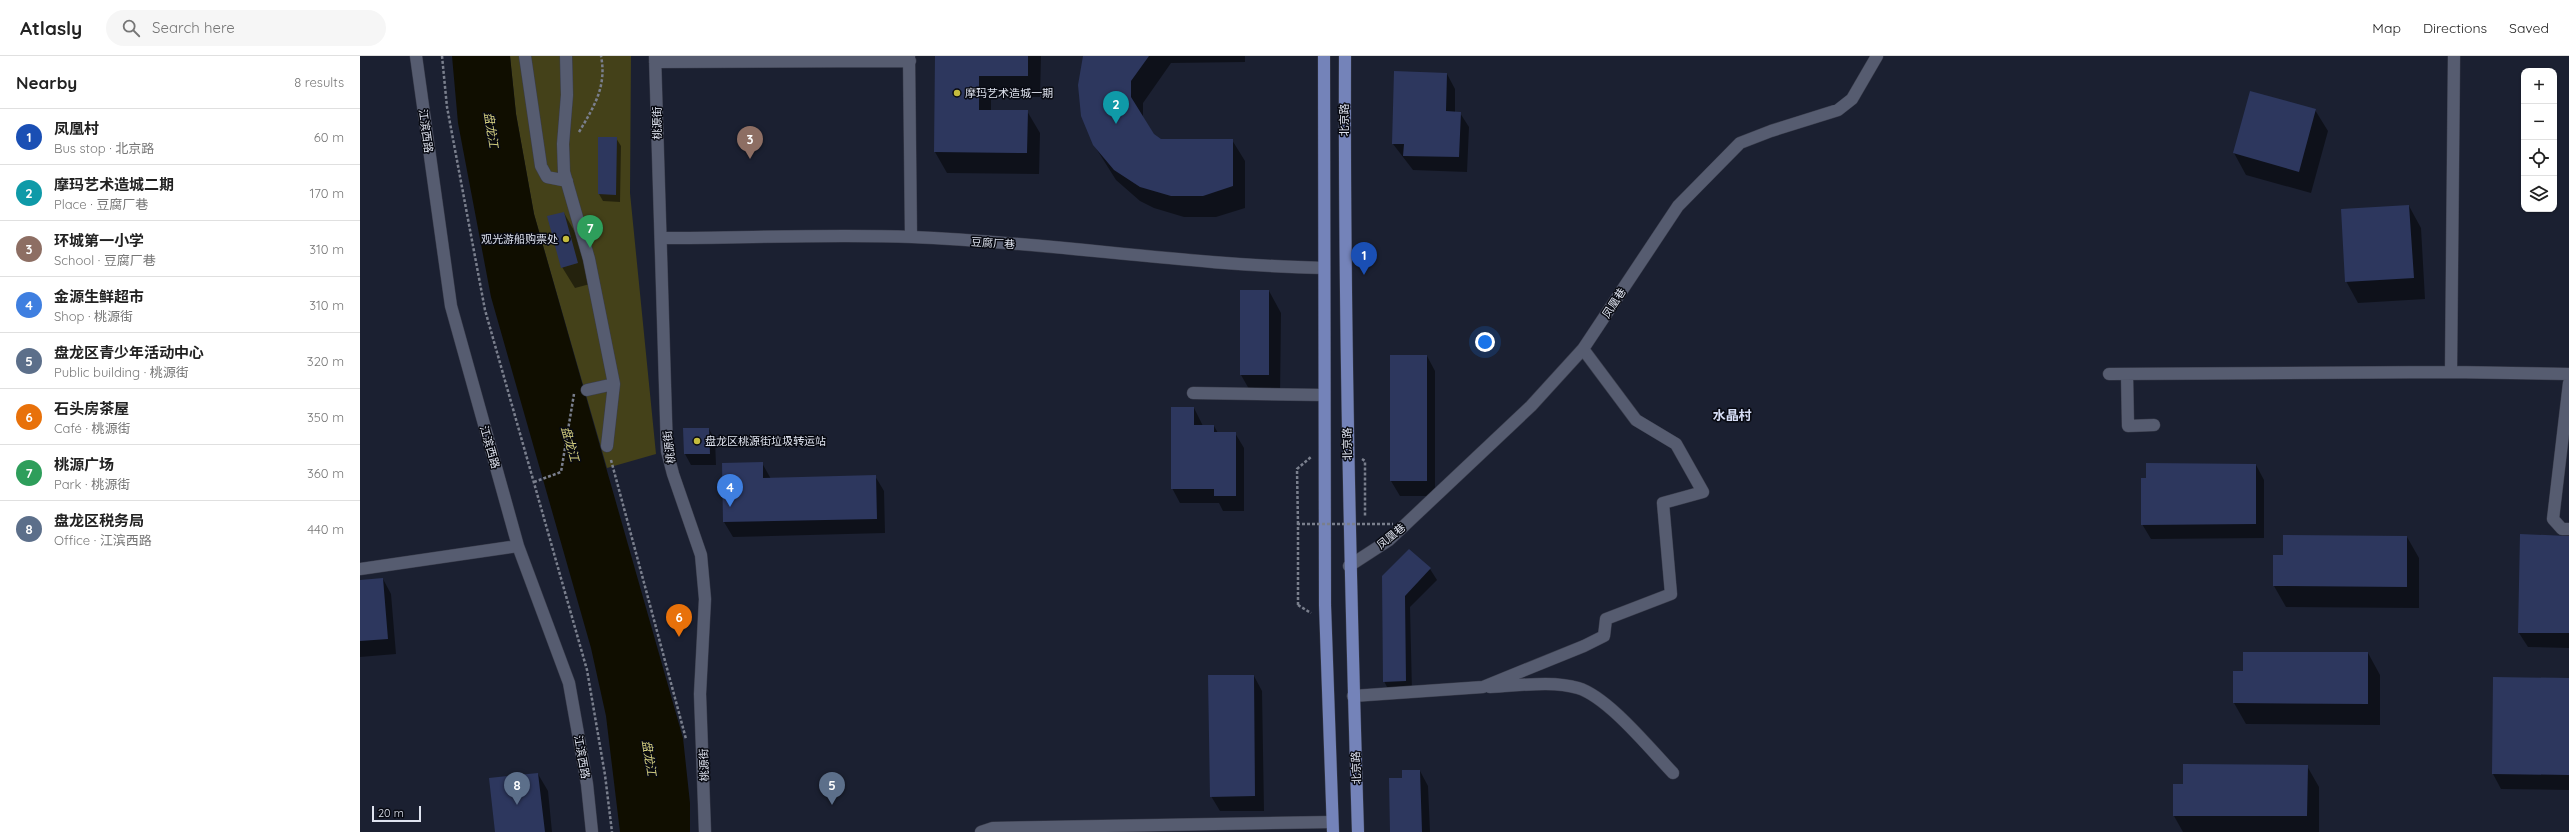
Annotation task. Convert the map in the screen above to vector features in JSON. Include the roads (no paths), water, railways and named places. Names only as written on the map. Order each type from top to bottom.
[{"type":"main road","name":"北京路","points":[[1324,56],[1325,611],[1332,827]]},
{"type":"main road","name":"北京路","points":[[1345,56],[1344,270],[1349,566],[1358,832]]},
{"type":"street","name":"江滨西路","points":[[416,56],[451,306],[518,546],[569,683],[587,784],[592,832]]},
{"type":"street","points":[[524,56],[541,166],[547,177],[567,181]]},
{"type":"street","points":[[566,56],[567,95],[563,144],[564,172],[589,259],[614,384],[607,446]]},
{"type":"street","name":"凤凰巷","points":[[1349,566],[1389,540],[1531,406],[1584,350],[1678,206],[1740,143],[1771,131],[1838,110],[1852,99],[1877,56]]},
{"type":"street","points":[[2450,372],[2454,56]]},
{"type":"street","points":[[655,59],[909,58],[911,237]]},
{"type":"street","name":"桃源街","points":[[655,59],[662,238],[667,451],[673,474],[701,555],[705,599],[700,694],[705,832]]},
{"type":"street","name":"豆腐厂巷","points":[[662,238],[911,237],[1091,250],[1262,267],[1324,268]]},
{"type":"street","points":[[1483,687],[1584,646],[1604,636],[1606,619],[1671,594],[1663,503],[1703,492],[1676,444],[1636,420],[1584,350]]},
{"type":"street","points":[[2109,374],[2450,372],[2569,374]]},
{"type":"street","points":[[2127,374],[2128,426],[2154,425]]},
{"type":"street","points":[[2569,383],[2553,519],[2562,529],[2569,529]]},
{"type":"street","points":[[587,390],[614,384]]},
{"type":"street","points":[[1193,393],[1324,395]]},
{"type":"street","points":[[360,569],[518,546]]},
{"type":"street","points":[[1353,696],[1483,687],[1557,685],[1578,687],[1596,695],[1673,773]]},
{"type":"street","points":[[981,832],[993,828],[1332,827]]},
{"type":"water","name":"盘龙江","points":[[452,56],[510,56],[516,114],[534,214],[683,738],[690,803],[690,832],[620,832],[606,716],[591,648],[491,297],[458,123]]},
{"type":"place","name":"摩玛艺术造城一期","points":[[957,93]]},
{"type":"place","name":"摩玛艺术造城二期","points":[[1116,124]]},
{"type":"place","name":"环城第一小学","points":[[750,159]]},
{"type":"place","name":"观光游船购票处","points":[[566,239]]},
{"type":"place","name":"桃源广场","points":[[590,248]]},
{"type":"place","name":"凤凰村","points":[[1364,275]]},
{"type":"place","name":"盘龙区桃源街垃圾转运站","points":[[697,441]]},
{"type":"place","name":"金源生鲜超市","points":[[730,507]]},
{"type":"place","name":"石头房茶屋","points":[[679,637]]},
{"type":"place","name":"盘龙区税务局","points":[[517,805]]},
{"type":"place","name":"盘龙区青少年活动中心","points":[[832,805]]},
{"type":"district","name":"水晶村","points":[[1732,415]]}]
